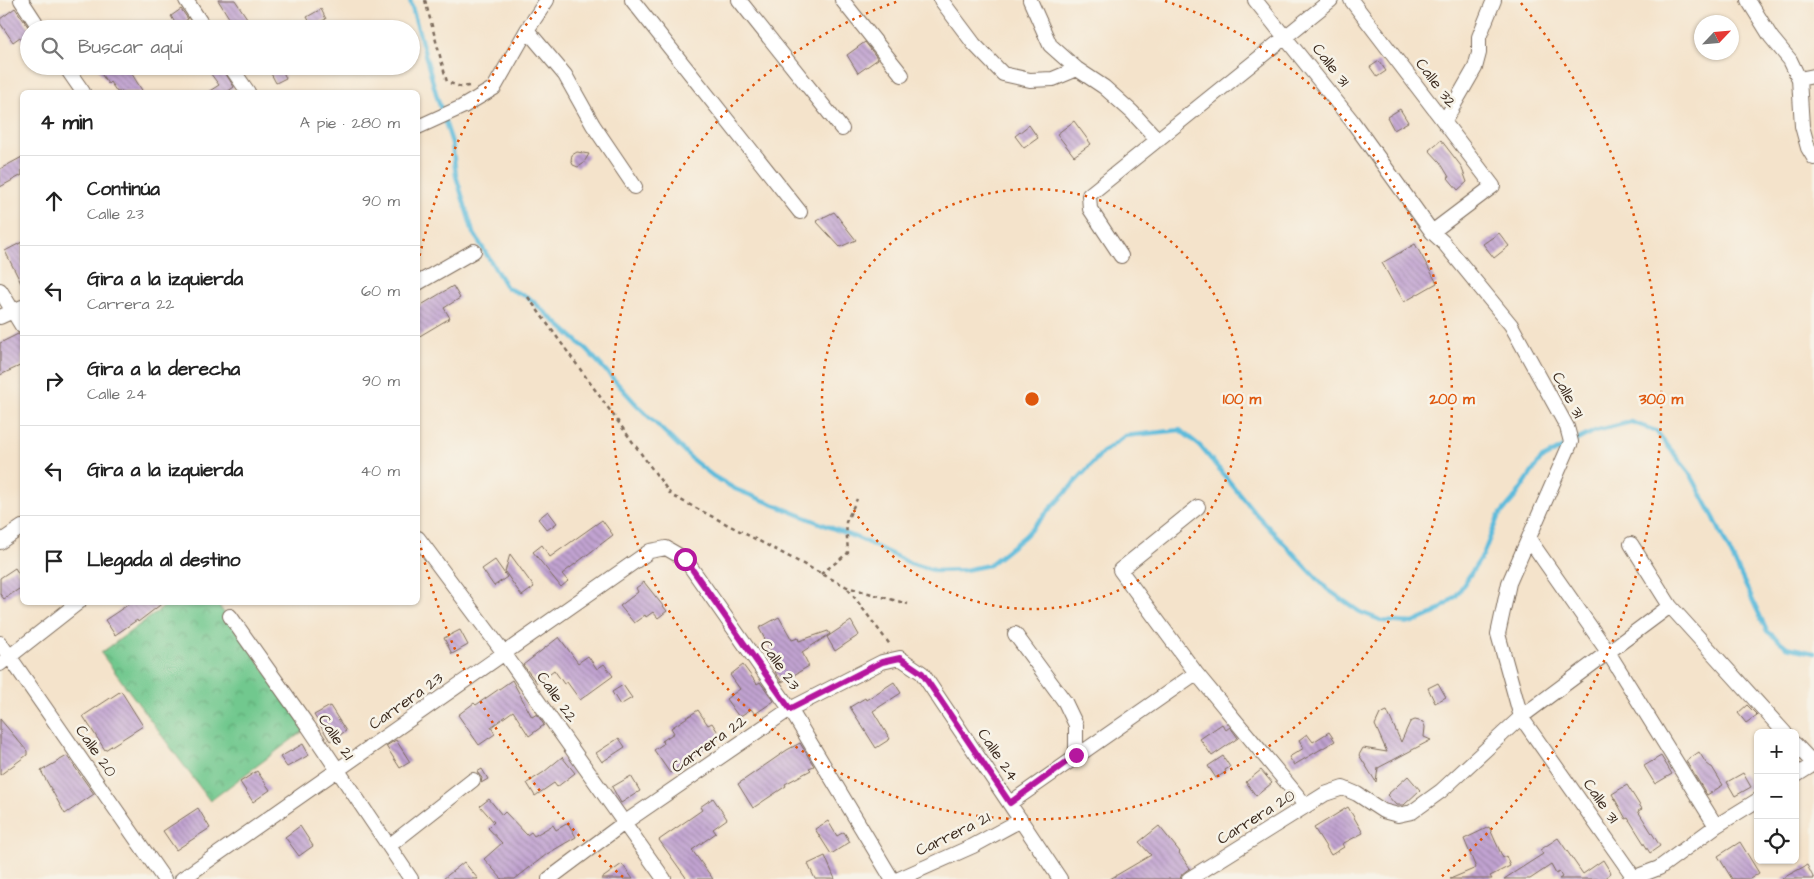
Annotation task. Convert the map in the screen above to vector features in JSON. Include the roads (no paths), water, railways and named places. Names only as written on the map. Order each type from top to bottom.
[{"type":"street","points":[[21,0],[34,20]]},
{"type":"street","points":[[186,0],[199,20]]},
{"type":"street","points":[[632,0],[800,212]]},
{"type":"street","points":[[740,0],[842,129]]},
{"type":"street","points":[[842,0],[902,76]]},
{"type":"street","points":[[941,0],[974,44],[1003,74],[1030,80],[1054,79],[1077,69]]},
{"type":"street","points":[[1030,0],[1050,45],[1077,69],[1104,87],[1132,112],[1158,140]]},
{"type":"street","name":"Calle 31","points":[[1255,0],[1352,121],[1432,232],[1443,242],[1511,324],[1567,428],[1571,442],[1509,583],[1498,634],[1521,717],[1633,878]]},
{"type":"street","points":[[1121,256],[1090,209],[1089,195],[1331,0]]},
{"type":"street","name":"Calle 32","points":[[1351,0],[1493,186],[1432,232]]},
{"type":"street","points":[[1444,122],[1475,68],[1479,37],[1494,0]]},
{"type":"street","points":[[1748,0],[1771,37],[1790,60],[1799,79],[1802,126],[1808,148],[1814,158]]},
{"type":"street","points":[[424,124],[462,107],[494,88],[540,3]]},
{"type":"street","points":[[527,30],[565,74],[594,125],[635,187]]},
{"type":"street","points":[[72,75],[82,90]]},
{"type":"street","points":[[236,75],[247,90]]},
{"type":"street","points":[[1799,79],[1814,76]]},
{"type":"street","points":[[420,282],[474,251]]},
{"type":"street","points":[[0,290],[18,309],[0,317]]},
{"type":"street","points":[[1198,507],[1120,570],[1196,673],[1306,806]]},
{"type":"street","points":[[0,542],[20,528]]},
{"type":"street","points":[[1529,539],[1608,652],[1716,826]]},
{"type":"street","name":"Calle 22","points":[[420,541],[504,653],[664,879]]},
{"type":"street","points":[[1631,544],[1670,606],[1781,729]]},
{"type":"street","name":"Calle 23","points":[[650,551],[666,548],[685,559],[790,709],[892,879]]},
{"type":"street","name":"Carrera 23","points":[[182,879],[650,551]]},
{"type":"street","points":[[5,661],[75,605]]},
{"type":"street","points":[[1521,717],[1670,606]]},
{"type":"street","name":"Calle 21","points":[[230,616],[338,770],[411,879]]},
{"type":"street","points":[[1015,634],[1065,702],[1076,725],[1076,755]]},
{"type":"street","name":"Calle 20","points":[[0,643],[5,661],[164,879]]},
{"type":"street","name":"Carrera 22","points":[[549,879],[624,823],[790,709],[882,662],[900,658]]},
{"type":"street","name":"Calle 24","points":[[900,658],[922,673],[1060,879]]},
{"type":"street","points":[[1010,803],[1076,755],[1196,673]]},
{"type":"street","name":"Carrera 20","points":[[1189,879],[1325,794],[1343,788],[1357,794],[1383,811],[1398,815],[1412,812],[1441,791],[1521,717]]},
{"type":"street","points":[[1798,774],[1814,764],[1799,748]]},
{"type":"street","points":[[389,846],[473,780]]},
{"type":"street","points":[[1633,878],[1655,873],[1716,826],[1754,802]]},
{"type":"street","name":"Carrera 21","points":[[899,879],[973,846],[1021,820]]},
{"type":"waterway","points":[[410,0],[416,20]]},
{"type":"waterway","points":[[420,36],[452,143],[456,176],[473,232],[507,288],[528,297],[587,350],[637,405],[694,461],[713,476],[735,489],[862,540],[910,563],[936,571],[965,570],[989,565],[1025,536],[1102,453],[1125,436],[1180,430],[1200,446],[1256,514],[1327,589],[1360,612],[1383,621],[1413,623],[1435,613],[1456,596],[1483,555],[1498,517],[1516,496],[1541,459],[1564,447]]},
{"type":"waterway","points":[[1573,442],[1595,431],[1631,422],[1656,431],[1691,475],[1714,518],[1767,631],[1787,647],[1814,653]]}]
